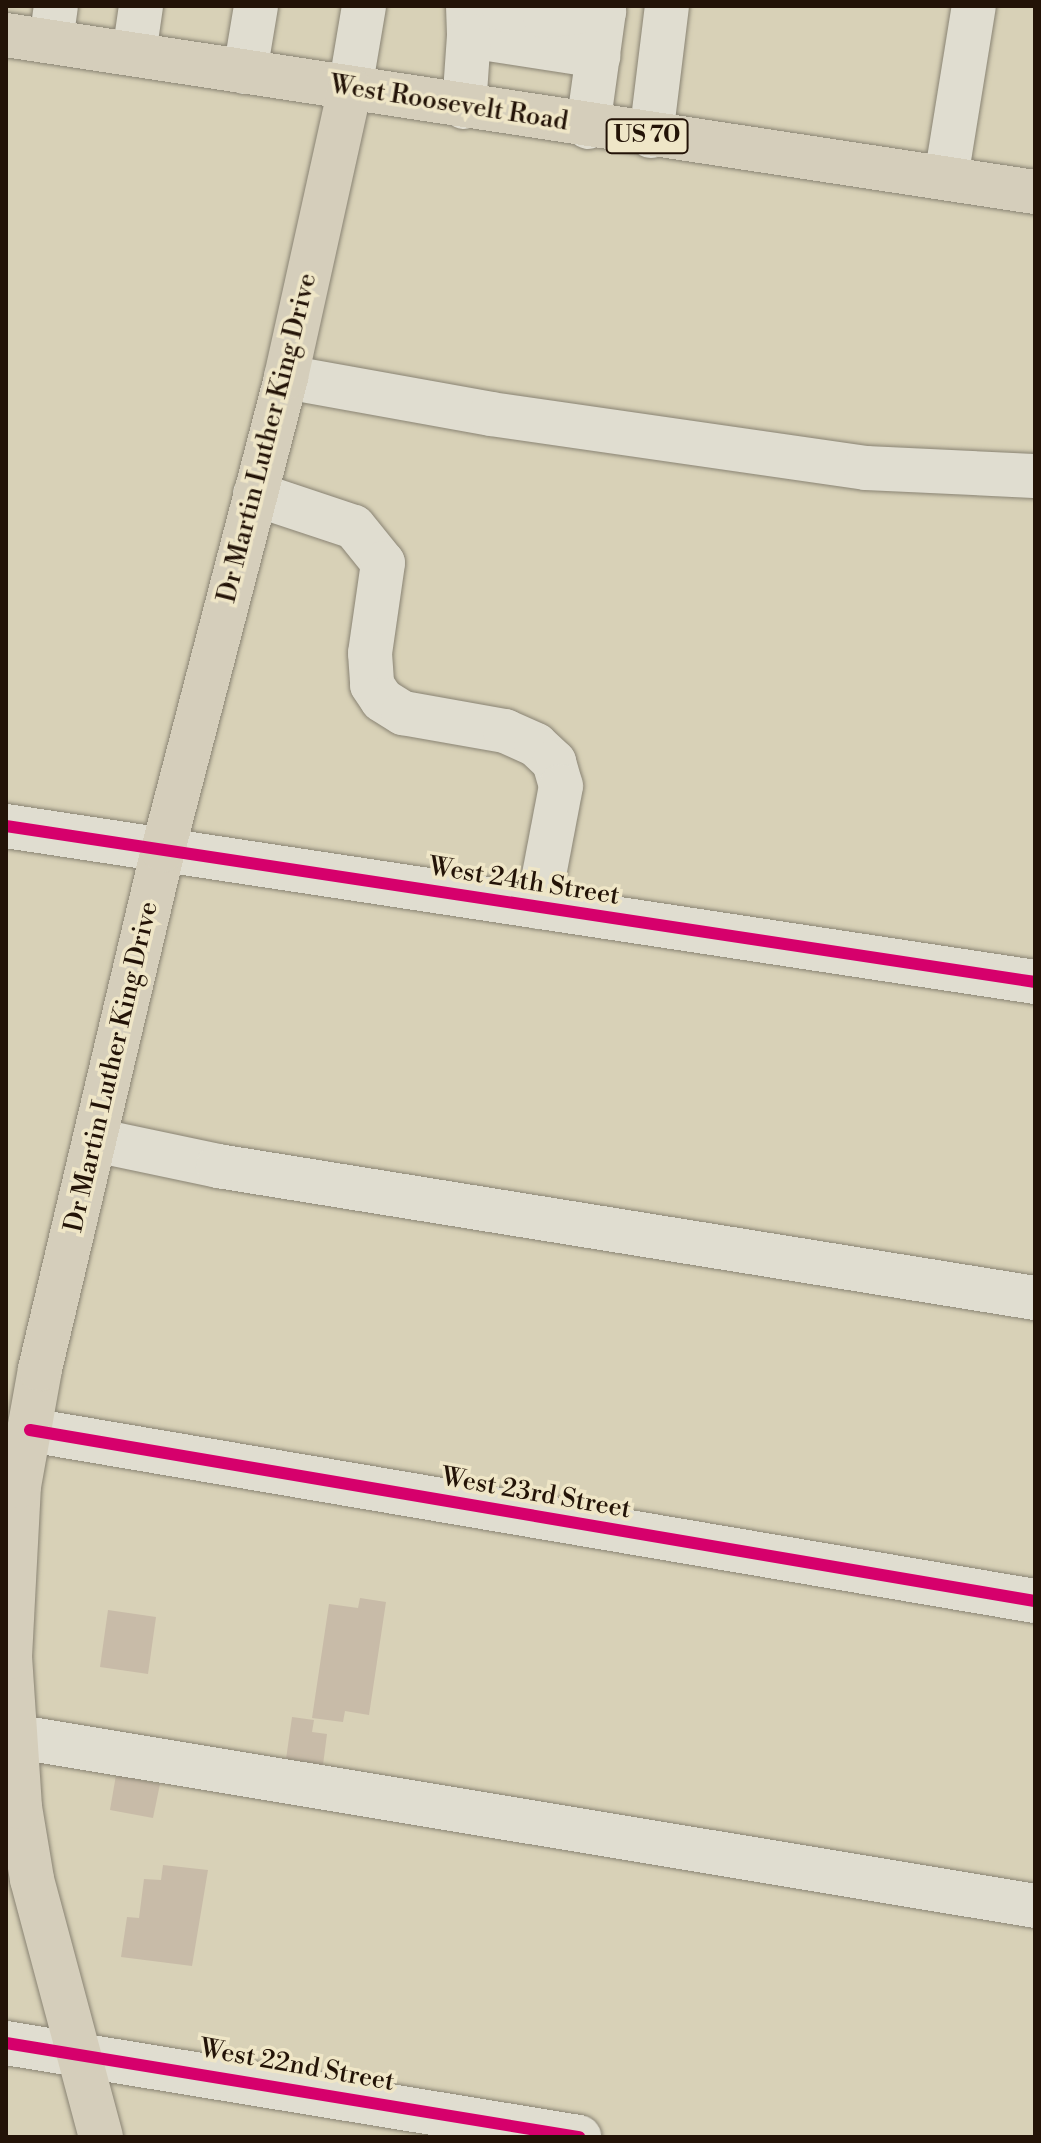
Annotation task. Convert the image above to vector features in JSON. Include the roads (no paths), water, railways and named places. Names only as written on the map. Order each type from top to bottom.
[{"type":"main road","name":"West Roosevelt Road","points":[[6,35],[54,23],[134,54],[588,127],[1035,192]]},
{"type":"main road","name":"Dr Martin Luther King Drive","points":[[101,2137],[32,1879],[13,1736],[13,1559],[30,1430],[95,1140],[163,850],[286,377],[350,89]]},
{"type":"street","points":[[134,54],[141,6]]},
{"type":"street","points":[[245,72],[256,6]]},
{"type":"street","name":"Dr Martin Luther King Drive","points":[[350,89],[364,6]]},
{"type":"street","points":[[651,136],[667,6]]},
{"type":"street","points":[[946,178],[974,6]]},
{"type":"street","points":[[524,13],[604,11],[588,127]]},
{"type":"street","points":[[524,13],[598,56]]},
{"type":"street","points":[[464,107],[524,13]]},
{"type":"street","points":[[286,377],[491,414],[866,468],[1034,476]]},
{"type":"street","points":[[255,494],[354,527],[383,563],[370,653],[372,685],[382,700],[403,713],[505,731],[536,745],[554,762],[561,786],[538,907]]},
{"type":"street","name":"West 24th Street","points":[[6,826],[1035,982]]},
{"type":"street","points":[[95,1140],[218,1166],[1035,1298]]},
{"type":"street","name":"West 23rd Street","points":[[30,1430],[1035,1601]]},
{"type":"street","points":[[13,1736],[1035,1906]]},
{"type":"street","name":"West 22nd Street","points":[[6,2043],[579,2137]]}]
